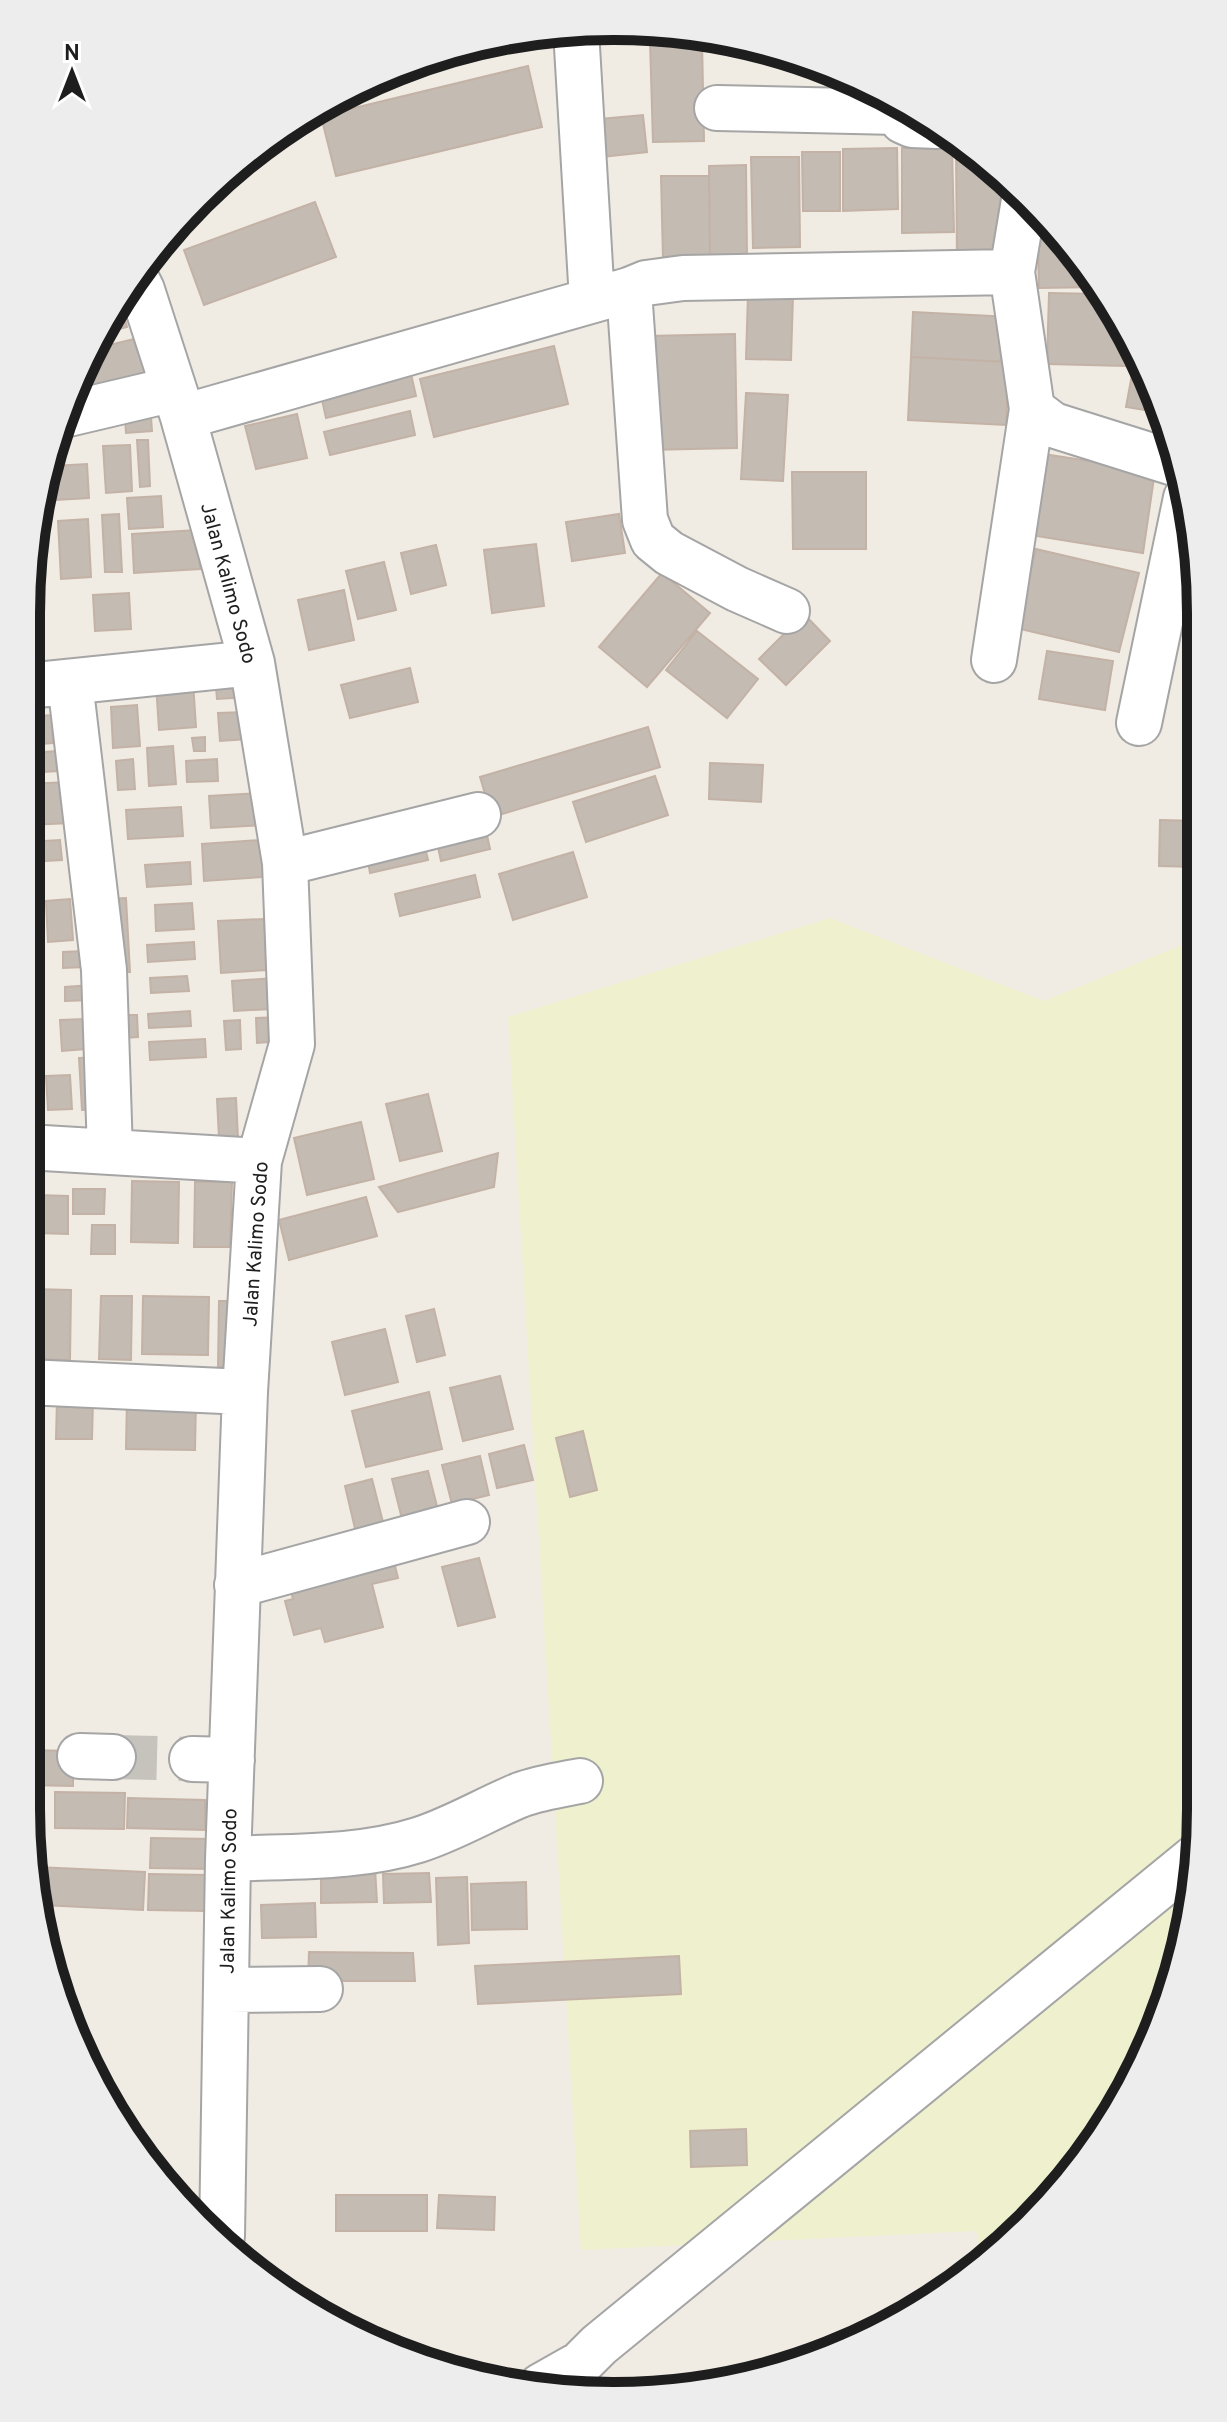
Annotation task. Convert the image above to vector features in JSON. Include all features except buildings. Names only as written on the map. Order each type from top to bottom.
[{"type":"street","points":[[579,41],[637,288],[645,520],[653,540],[669,553],[787,611]]},
{"type":"street","points":[[717,108],[892,113]]},
{"type":"street","points":[[994,660],[1032,409],[1012,272],[1022,211]]},
{"type":"street","points":[[76,414],[178,403],[637,288],[1012,272]]},
{"type":"street","name":"Jalan Kalimo Sodo","points":[[141,289],[178,403],[252,663],[285,863],[292,1044],[259,1161],[237,1585],[212,1760],[228,1859],[222,2228]]},
{"type":"street","points":[[1032,409],[1053,425],[1166,460]]},
{"type":"street","points":[[1139,723],[1180,527]]},
{"type":"street","points":[[40,685],[252,663]]},
{"type":"street","points":[[70,682],[104,970],[110,1152]]},
{"type":"street","points":[[285,863],[478,815]]},
{"type":"street","points":[[40,1148],[259,1161]]},
{"type":"street","points":[[40,1383],[245,1392]]},
{"type":"street","points":[[237,1585],[467,1522]]},
{"type":"street","points":[[228,1859],[392,1848],[422,1839],[539,1788],[580,1781]]},
{"type":"street","points":[[569,2380],[590,2376],[599,2345],[1184,1867]]},
{"type":"street","points":[[226,1990],[320,1989]]},
{"type":"green space","points":[[830,918],[1044,1001],[1187,943],[1187,1808],[1182,1883],[1157,1993],[1128,2062],[1110,2095],[1045,2187],[980,2249],[976,2231],[581,2250],[508,1017]]},
{"type":"tunnel","points":[[113,1757],[192,1759]]}]
